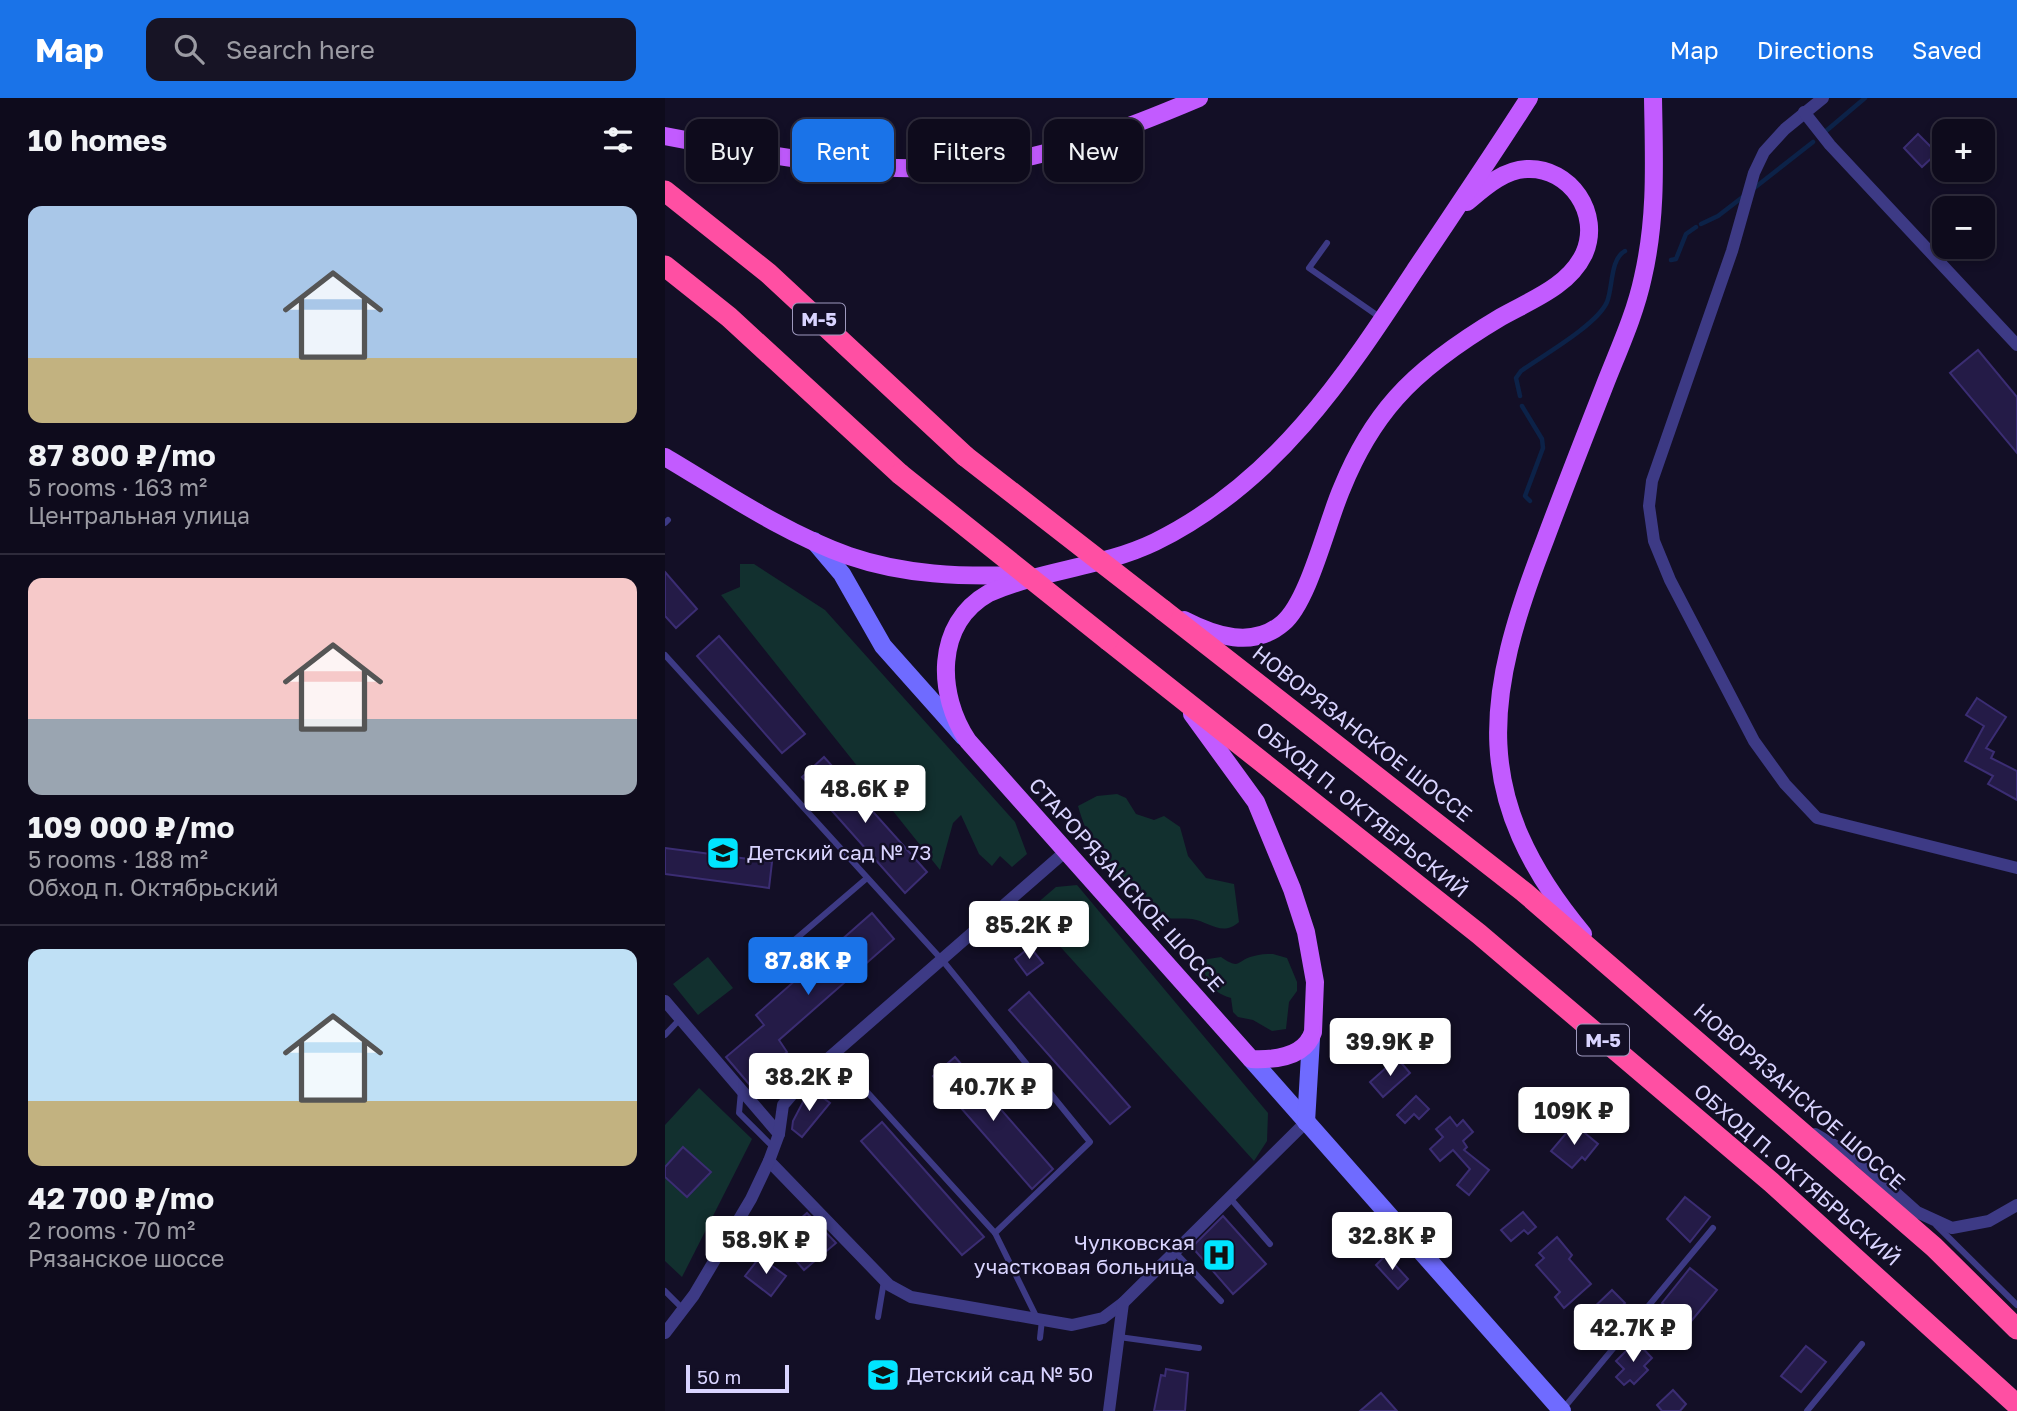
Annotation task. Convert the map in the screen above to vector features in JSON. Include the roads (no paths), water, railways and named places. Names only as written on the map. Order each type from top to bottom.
[{"type":"highway","name":"НОВОРЯЗАНСКОЕ ШОССЕ","points":[[665,191],[768,273],[965,456],[1524,892],[1606,961],[1934,1247],[2017,1329]]},
{"type":"highway","name":"ОБХОД П. ОКТЯБРЬСКИЙ","points":[[665,266],[729,317],[900,474],[1479,934],[1771,1182],[2017,1405]]},
{"type":"main road","points":[[665,136],[738,150],[881,169],[967,166],[1038,154],[1105,135],[1199,98]]},
{"type":"main road","points":[[665,457],[760,513],[814,541],[849,556],[914,571],[988,576],[1058,571],[1153,543],[1230,497],[1298,435],[1339,384],[1529,98]]},
{"type":"main road","points":[[1606,961],[1551,895],[1515,825],[1503,783],[1498,747],[1498,709],[1503,666],[1524,593],[1627,328],[1643,279],[1655,209],[1653,98]]},
{"type":"main road","points":[[1163,610],[1227,637],[1250,638],[1269,633],[1285,622],[1303,591],[1342,488],[1358,454],[1396,398],[1421,373],[1461,342],[1565,279],[1584,253],[1588,239],[1587,216],[1579,195],[1557,175],[1542,170],[1525,169],[1505,174],[1453,213]]},
{"type":"main road","points":[[814,541],[842,573],[883,646],[968,741]]},
{"type":"main road","name":"СТАРОРЯЗАНСКОЕ ШОССЕ","points":[[1058,571],[989,593],[976,601],[961,618],[951,641],[945,681],[951,712],[968,741],[1251,1059]]},
{"type":"main road","points":[[1174,692],[1220,748],[1256,802],[1292,889],[1306,932],[1315,982],[1316,1014],[1311,1039],[1306,1122]]},
{"type":"main road","points":[[1251,1059],[1282,1058],[1293,1054],[1311,1039]]},
{"type":"main road","points":[[1251,1059],[1562,1411]]},
{"type":"street","points":[[1823,98],[1785,129],[1764,152],[1754,173],[1733,251],[1652,481],[1649,506],[1654,541],[1670,580],[1754,741],[1785,785],[1817,818],[2017,868]]},
{"type":"street","points":[[1804,112],[1831,145],[2017,345]]},
{"type":"street","points":[[665,1333],[683,1309],[751,1199],[779,1134],[783,1105],[815,1069],[943,961],[1066,851]]},
{"type":"street","points":[[665,1001],[779,1134]]},
{"type":"street","points":[[1787,1118],[1859,1160],[1917,1212],[1933,1221],[1952,1228],[1967,1227],[1989,1221],[2017,1205]]},
{"type":"street","points":[[769,1161],[884,1279],[911,1297],[1072,1325],[1103,1318],[1123,1303],[1306,1122]]},
{"type":"street","points":[[1109,1411],[1123,1303]]},
{"type":"lane","points":[[1327,243],[1309,268],[1383,319]]},
{"type":"lane","points":[[665,655],[943,961],[1090,1142],[995,1233]]},
{"type":"lane","points":[[770,961],[867,878]]},
{"type":"lane","points":[[665,1035],[681,1018]]},
{"type":"lane","points":[[815,1069],[835,1089],[859,1083],[995,1233],[1040,1320],[1040,1338]]},
{"type":"lane","points":[[741,1089],[739,1113],[774,1148]]},
{"type":"lane","points":[[1229,1198],[1270,1244]]},
{"type":"lane","points":[[1933,1221],[2017,1305]]},
{"type":"lane","points":[[1562,1411],[1713,1228]]},
{"type":"lane","points":[[1175,1252],[1221,1301]]},
{"type":"lane","points":[[878,1317],[884,1279]]},
{"type":"lane","points":[[665,1291],[683,1309]]},
{"type":"lane","points":[[1119,1337],[1199,1348]]},
{"type":"lane","points":[[1807,1411],[1861,1344]]},
{"type":"waterway","points":[[1826,131],[1865,98]]},
{"type":"waterway","points":[[1753,189],[1813,142]]},
{"type":"waterway","points":[[1701,224],[1718,216],[1744,196]]},
{"type":"waterway","points":[[1671,260],[1676,259],[1686,234],[1696,227]]},
{"type":"waterway","points":[[1520,396],[1516,378],[1521,371],[1581,330],[1601,311],[1609,296],[1617,260],[1625,251]]},
{"type":"waterway","points":[[1522,406],[1542,439],[1543,448],[1525,496],[1530,501]]},
{"type":"place","name":"Детский сад № 73","points":[[723,853]]},
{"type":"place","name":"Чулковская участковая больница","points":[[1219,1255]]},
{"type":"place","name":"Детский сад № 50","points":[[883,1375]]}]
